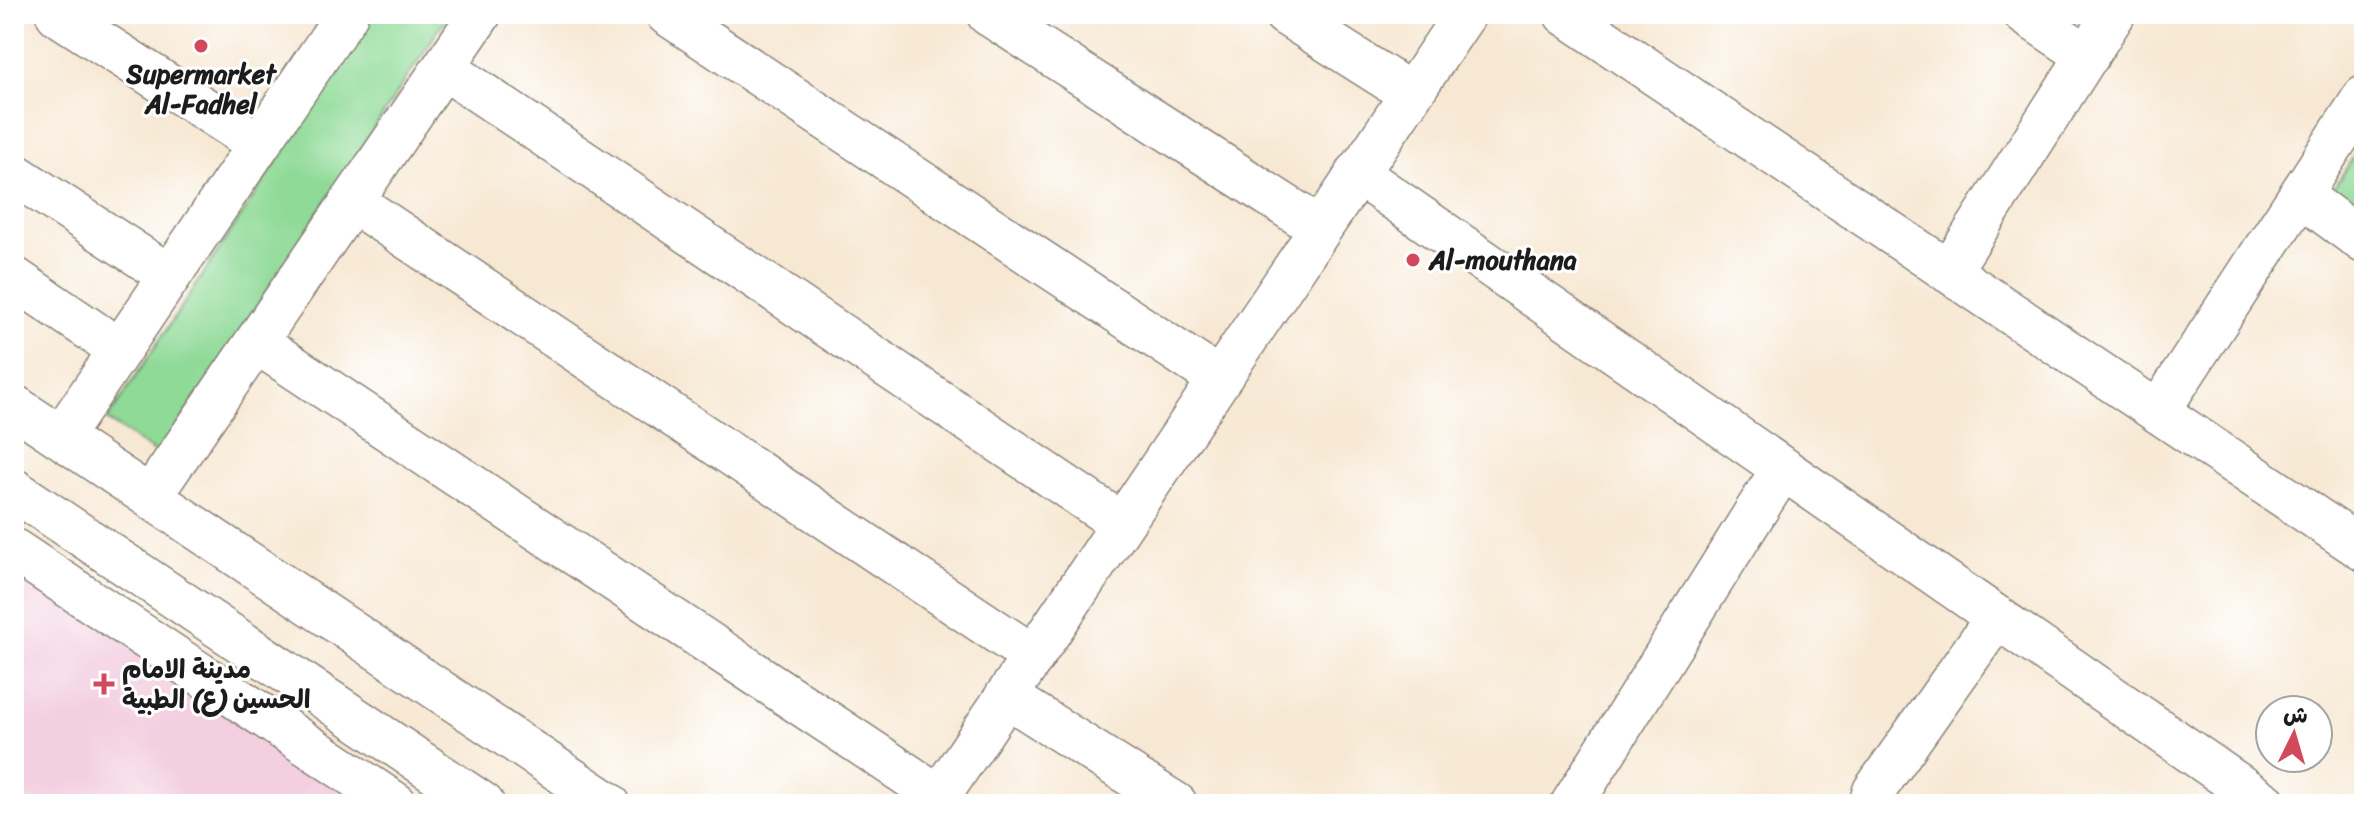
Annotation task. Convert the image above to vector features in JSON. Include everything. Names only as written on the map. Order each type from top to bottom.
[{"type":"street","points":[[57,14],[259,144]]},
{"type":"street","points":[[61,437],[347,14]]},
{"type":"street","points":[[150,497],[480,14]]},
{"type":"street","points":[[667,14],[1219,379]]},
{"type":"street","points":[[988,14],[1320,228]]},
{"type":"street","points":[[1285,14],[1411,94]]},
{"type":"street","points":[[256,342],[936,800],[1465,14]]},
{"type":"street","points":[[1565,14],[2364,550]]},
{"type":"street","points":[[2025,14],[2088,56]]},
{"type":"street","points":[[1949,272],[2114,14]]},
{"type":"street","points":[[444,68],[1122,524]]},
{"type":"street","points":[[2158,412],[2364,97]]},
{"type":"street","points":[[1357,173],[2266,804]]},
{"type":"street","points":[[14,174],[170,276]]},
{"type":"street","points":[[2300,195],[2364,242]]},
{"type":"street","points":[[352,201],[1033,656]]},
{"type":"street","points":[[14,278],[120,350]]},
{"type":"street","points":[[14,406],[609,804]]},
{"type":"street","points":[[1572,804],[1783,468]]},
{"type":"street","points":[[14,490],[483,804]]},
{"type":"street","points":[[14,550],[396,804]]},
{"type":"street","points":[[1870,804],[1874,791],[1997,617]]},
{"type":"street","points":[[1006,696],[1176,804]]},
{"type":"shaded area","name":"مدينة الامام الحسين (ع) الطبية","points":[[14,564],[373,804],[14,804]]},
{"type":"green space","points":[[374,14],[449,14],[159,455],[107,420]]},
{"type":"green space","points":[[2364,140],[2364,216],[2331,192]]},
{"type":"place","name":"Supermarket Al-Fadhel","points":[[201,46]]},
{"type":"place","name":"Al-mouthana","points":[[1413,260]]},
{"type":"place","name":"مدينة الامام الحسين (ع) الطبية","points":[[104,684]]}]
